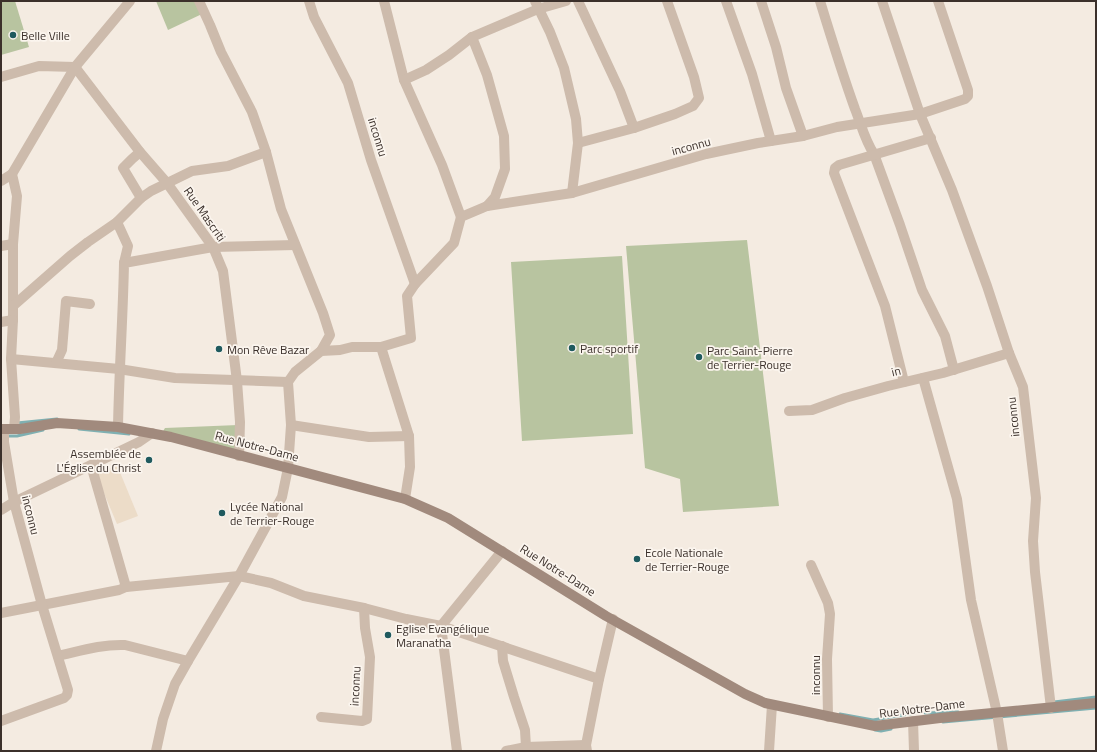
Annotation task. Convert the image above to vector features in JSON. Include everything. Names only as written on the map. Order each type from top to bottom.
[{"type":"street","points":[[156,751],[163,719],[175,684],[240,576],[282,497],[288,468],[291,425],[288,382],[295,372],[321,351],[330,335],[323,313],[281,209],[266,152],[252,112],[222,52],[199,1]]},
{"type":"street","name":"inconnu","points":[[308,1],[314,17],[348,83],[371,160],[415,284]]},
{"type":"street","points":[[321,351],[382,347],[411,338],[407,296],[415,284],[454,243],[461,217],[442,165],[404,80],[384,1]]},
{"type":"street","points":[[404,80],[426,70],[449,55],[472,37],[537,5],[566,1]]},
{"type":"street","points":[[578,1],[620,91],[634,128]]},
{"type":"street","points":[[578,143],[634,128],[675,114],[693,106],[699,98],[694,77],[667,1]]},
{"type":"street","points":[[726,1],[752,74],[770,141]]},
{"type":"street","points":[[761,1],[776,47],[786,88],[802,136]]},
{"type":"street","points":[[820,1],[835,53],[860,124],[870,149],[874,154],[922,290],[945,336],[954,370]]},
{"type":"street","name":"inconnu","points":[[882,1],[920,114],[952,190],[987,286],[1009,353],[1023,388],[1036,498],[1033,541],[1035,572],[1051,708]]},
{"type":"street","name":"inconnu","points":[[461,217],[487,206],[572,193],[706,154],[758,142],[802,136],[837,127],[920,114],[965,99],[968,96],[968,90],[938,1]]},
{"type":"street","points":[[1,181],[12,174],[75,67],[127,5]]},
{"type":"street","points":[[537,5],[550,32],[564,68],[576,119],[578,143],[572,193]]},
{"type":"street","points":[[472,37],[487,76],[504,136],[504,168],[495,197],[487,206]]},
{"type":"street","points":[[1,77],[39,66],[75,67]]},
{"type":"street","name":"Rue Mascriti","points":[[75,67],[140,152],[167,183],[213,247],[223,271],[237,381],[240,422],[239,456]]},
{"type":"street","points":[[904,382],[885,306],[834,173],[835,168],[839,165],[931,138]]},
{"type":"street","points":[[140,152],[123,168],[141,198]]},
{"type":"street","points":[[13,306],[70,256],[117,222],[141,198],[151,191],[192,171],[228,166],[266,152]]},
{"type":"street","name":"inconnu","points":[[1,721],[64,698],[67,695],[68,690],[42,605],[14,502],[8,429],[13,320],[13,244],[17,196],[12,174]]},
{"type":"street","points":[[117,222],[128,246],[124,263],[124,291],[118,370],[118,427]]},
{"type":"street","points":[[1,246],[13,244]]},
{"type":"street","points":[[124,263],[213,247],[295,245]]},
{"type":"street","points":[[56,363],[62,350],[66,301],[90,304]]},
{"type":"street","points":[[1,322],[13,320]]},
{"type":"street","points":[[382,347],[409,436],[410,467],[405,499]]},
{"type":"street","name":"in","points":[[789,411],[812,410],[845,398],[954,370],[1009,353]]},
{"type":"street","points":[[11,360],[56,363],[176,378],[288,382]]},
{"type":"street","points":[[923,378],[957,498],[971,600],[997,713],[1003,751]]},
{"type":"street","name":"Rue Notre-Dame","points":[[8,429],[57,423],[118,427],[152,433],[405,499],[448,518],[542,577],[613,619],[726,683],[765,703],[772,705],[875,726],[1096,703]]},
{"type":"street","points":[[291,425],[369,437],[409,436]]},
{"type":"street","points":[[1,510],[14,502],[139,442],[152,433]]},
{"type":"street","points":[[91,465],[126,587]]},
{"type":"street","points":[[457,751],[441,626],[502,551]]},
{"type":"street","name":"inconnu","points":[[811,565],[828,603],[830,614],[828,717]]},
{"type":"street","points":[[1,613],[119,590],[126,587],[240,576],[271,583],[304,596],[441,626],[599,679]]},
{"type":"street","name":"inconnu","points":[[321,717],[362,721],[367,719],[370,657],[365,628],[364,608]]},
{"type":"street","points":[[506,751],[526,747],[586,748],[599,679],[613,619]]},
{"type":"street","points":[[58,656],[99,646],[116,644],[188,661]]},
{"type":"street","points":[[502,646],[505,668],[525,730],[526,747]]},
{"type":"street","points":[[769,751],[772,705]]},
{"type":"street","points":[[913,721],[914,751]]},
{"type":"green space","name":"Belle Ville","points":[[1,1],[15,1],[29,47],[1,55]]},
{"type":"green space","points":[[156,1],[195,1],[202,14],[168,30]]},
{"type":"green space","name":"Parc Saint-Pierre de Terrier-Rouge","points":[[747,240],[779,506],[683,512],[680,479],[645,468],[626,246]]},
{"type":"green space","name":"Parc sportif","points":[[622,256],[633,434],[522,441],[511,262]]},
{"type":"green space","points":[[238,425],[236,451],[162,433],[165,428]]},
{"type":"shaded area","points":[[117,465],[138,516],[117,524],[96,474]]},
{"type":"waterway","points":[[17,423],[57,419]]},
{"type":"waterway","points":[[79,429],[129,434]]},
{"type":"waterway","points":[[6,436],[17,436],[43,430]]},
{"type":"waterway","points":[[1054,702],[1096,697]]},
{"type":"waterway","points":[[943,722],[1096,708]]},
{"type":"waterway","points":[[925,713],[958,712]]},
{"type":"waterway","points":[[840,714],[873,720],[915,713]]},
{"type":"waterway","points":[[875,730],[881,731],[891,729]]},
{"type":"place","name":"Belle Ville","points":[[13,35]]},
{"type":"place","name":"Parc sportif","points":[[572,348]]},
{"type":"place","name":"Mon Rêve Bazar","points":[[219,349]]},
{"type":"place","name":"Parc Saint-Pierre de Terrier-Rouge","points":[[699,357]]},
{"type":"place","name":"Assemblée de L'Église du Christ","points":[[149,460]]},
{"type":"place","name":"Lycée National de Terrier-Rouge","points":[[222,513]]},
{"type":"place","name":"Ecole Nationale de Terrier-Rouge","points":[[637,559]]},
{"type":"place","name":"Eglise Evangélique Maranatha","points":[[388,635]]}]
